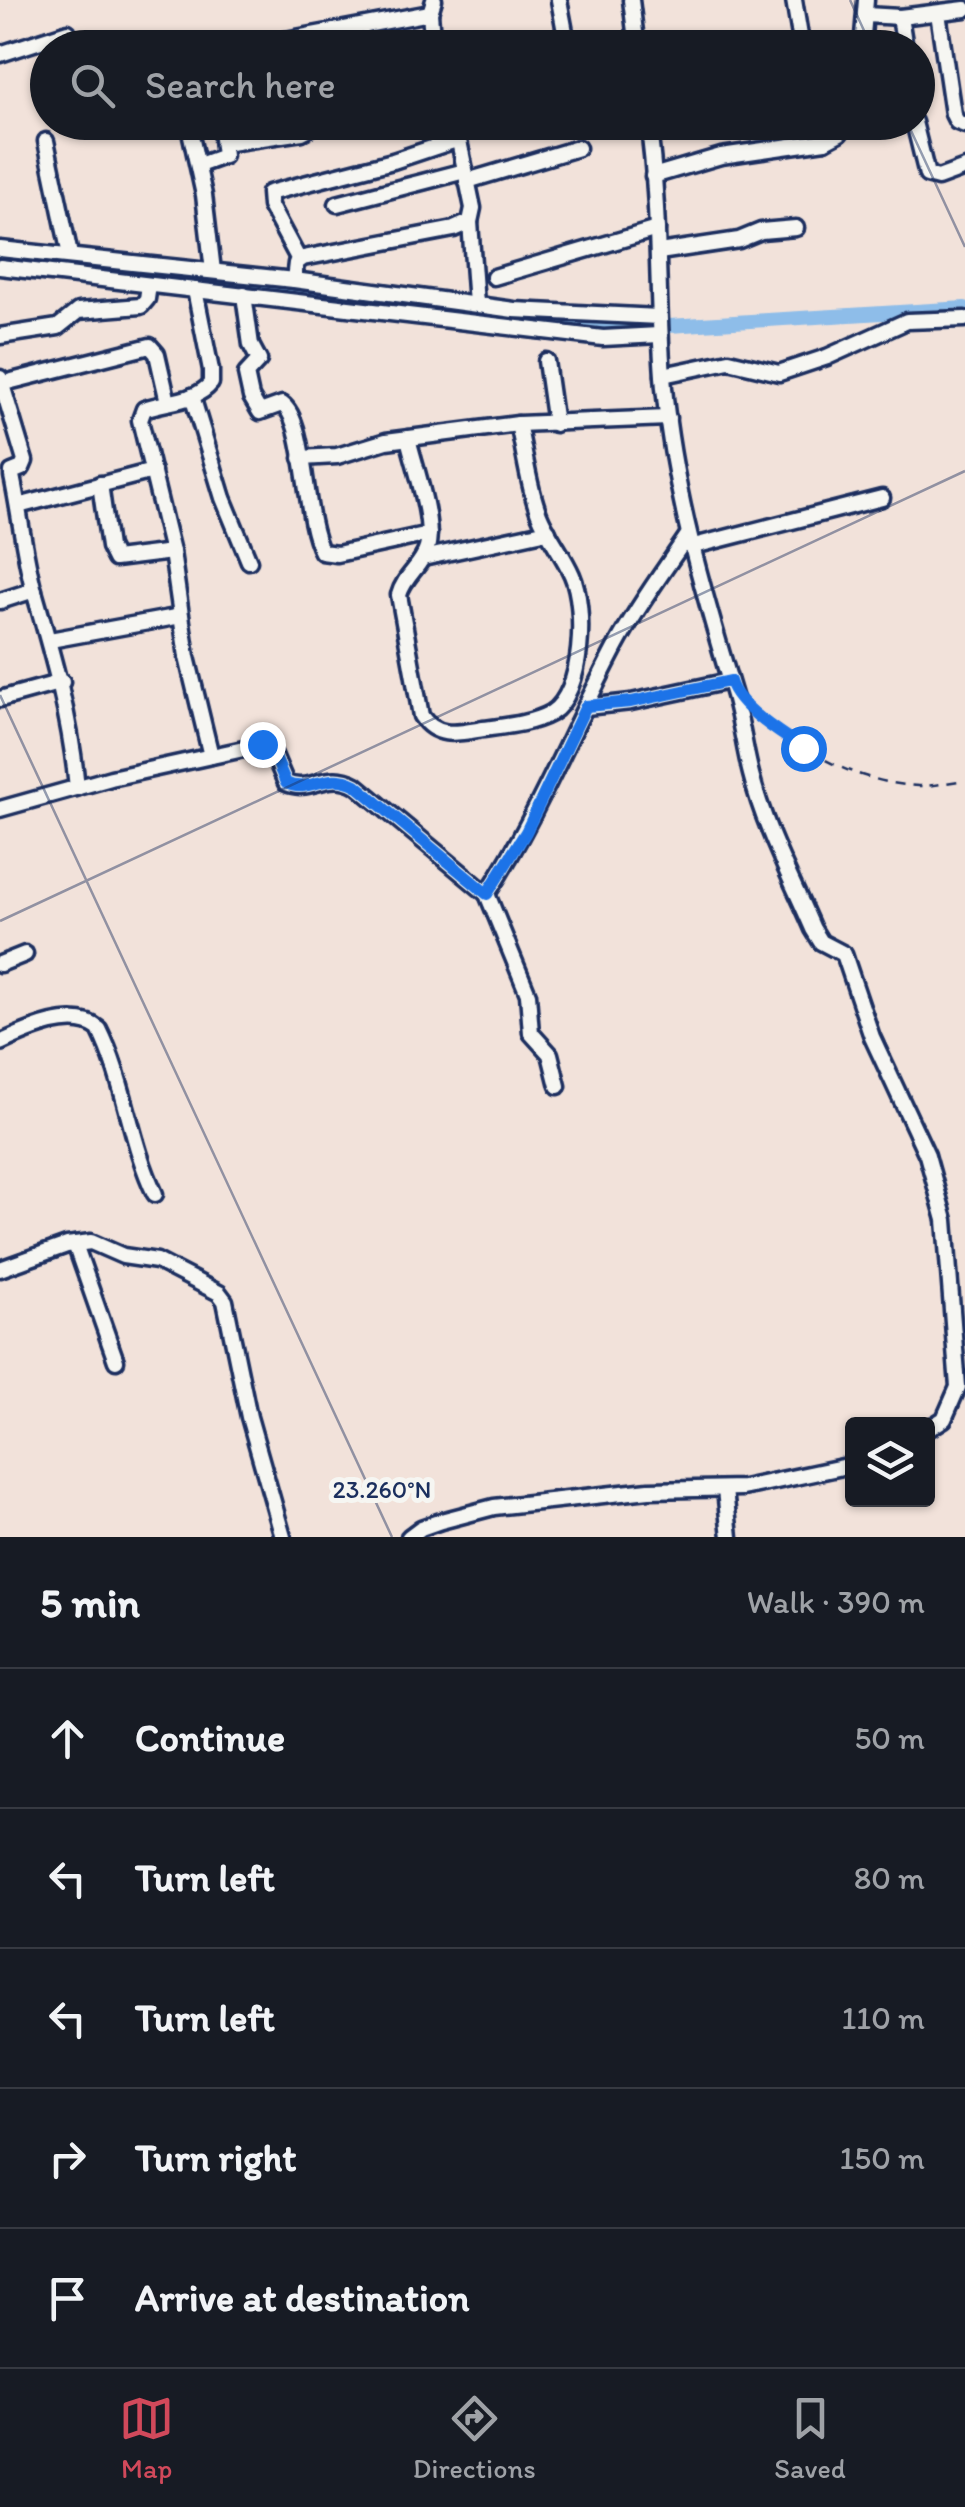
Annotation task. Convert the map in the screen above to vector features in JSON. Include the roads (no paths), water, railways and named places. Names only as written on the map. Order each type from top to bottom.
[{"type":"street","points":[[559,0],[565,30]]},
{"type":"street","points":[[631,0],[635,30]]},
{"type":"street","points":[[794,0],[799,30]]},
{"type":"street","points":[[346,30],[432,6]]},
{"type":"street","points":[[881,13],[965,9]]},
{"type":"street","points":[[938,13],[953,114],[957,122],[965,125]]},
{"type":"street","points":[[0,54],[30,44]]},
{"type":"street","points":[[192,140],[212,271]]},
{"type":"street","points":[[199,166],[222,158],[223,140]]},
{"type":"street","points":[[224,144],[250,140]]},
{"type":"street","points":[[294,280],[299,260],[270,206],[269,193],[393,162],[438,140]]},
{"type":"street","points":[[459,140],[473,208],[470,222],[476,304]]},
{"type":"street","points":[[650,140],[660,252],[658,326],[668,418],[689,541],[731,686],[751,774],[765,818],[812,929],[821,942],[844,954],[872,1037],[927,1154],[939,1192],[959,1373],[950,1408],[935,1425]]},
{"type":"street","points":[[918,140],[927,174],[938,178],[965,168]]},
{"type":"street","points":[[46,141],[70,255]]},
{"type":"street","points":[[654,176],[721,156],[825,141]]},
{"type":"street","points":[[337,204],[578,148]]},
{"type":"street","points":[[299,260],[454,229],[470,222]]},
{"type":"street","points":[[660,252],[739,240],[761,231],[796,228]]},
{"type":"street","points":[[494,277],[657,229]]},
{"type":"street","points":[[0,249],[294,280],[658,326]]},
{"type":"street","points":[[0,267],[602,338],[658,326]]},
{"type":"street","points":[[0,336],[58,327],[78,312],[141,306],[149,285]]},
{"type":"street","points":[[194,290],[212,376],[209,388],[144,409],[140,414],[172,552],[187,657],[211,756]]},
{"type":"street","points":[[244,295],[251,344],[258,360],[246,374],[251,396],[260,412],[286,406],[294,417],[307,505],[322,552],[337,554],[429,534]]},
{"type":"street","points":[[663,375],[729,361],[779,373],[827,357],[907,321],[965,319]]},
{"type":"street","points":[[77,788],[73,736],[62,682],[34,590],[18,506],[7,488],[12,472],[22,468],[25,461],[0,382],[150,346],[158,354],[168,402]]},
{"type":"street","points":[[546,361],[555,424]]},
{"type":"street","points":[[192,396],[222,498],[249,561]]},
{"type":"street","points":[[301,458],[338,456],[408,438],[518,424],[668,418]]},
{"type":"street","points":[[408,438],[429,534],[424,558],[402,586],[400,596],[421,716],[428,726],[454,734],[522,722],[550,712],[560,704],[575,671],[582,613],[578,595],[573,576],[536,506],[518,424]]},
{"type":"street","points":[[18,506],[153,471]]},
{"type":"street","points":[[100,484],[109,547],[115,559],[172,552]]},
{"type":"street","points":[[487,894],[526,832],[635,612],[689,541],[882,498]]},
{"type":"street","points":[[424,558],[548,531]]},
{"type":"street","points":[[0,600],[34,590]]},
{"type":"street","points":[[50,640],[181,616]]},
{"type":"street","points":[[0,699],[62,682]]},
{"type":"street","points":[[586,706],[731,686]]},
{"type":"street","points":[[0,809],[262,744],[274,755],[286,783],[294,787],[328,778],[345,779],[487,894],[528,994],[530,1033],[550,1054],[558,1086]]},
{"type":"street","points":[[0,964],[25,954]]},
{"type":"street","points":[[0,1042],[72,1020],[99,1028],[144,1171],[155,1194]]},
{"type":"street","points":[[0,1269],[91,1242],[123,1256],[157,1261],[212,1289],[225,1301],[249,1417],[283,1537]]},
{"type":"street","points":[[75,1244],[116,1361]]},
{"type":"street","points":[[409,1537],[440,1521],[512,1504],[649,1490],[725,1490],[845,1467]]},
{"type":"street","points":[[725,1490],[730,1537]]},
{"type":"waterway","points":[[0,259],[620,329],[965,308]]}]
